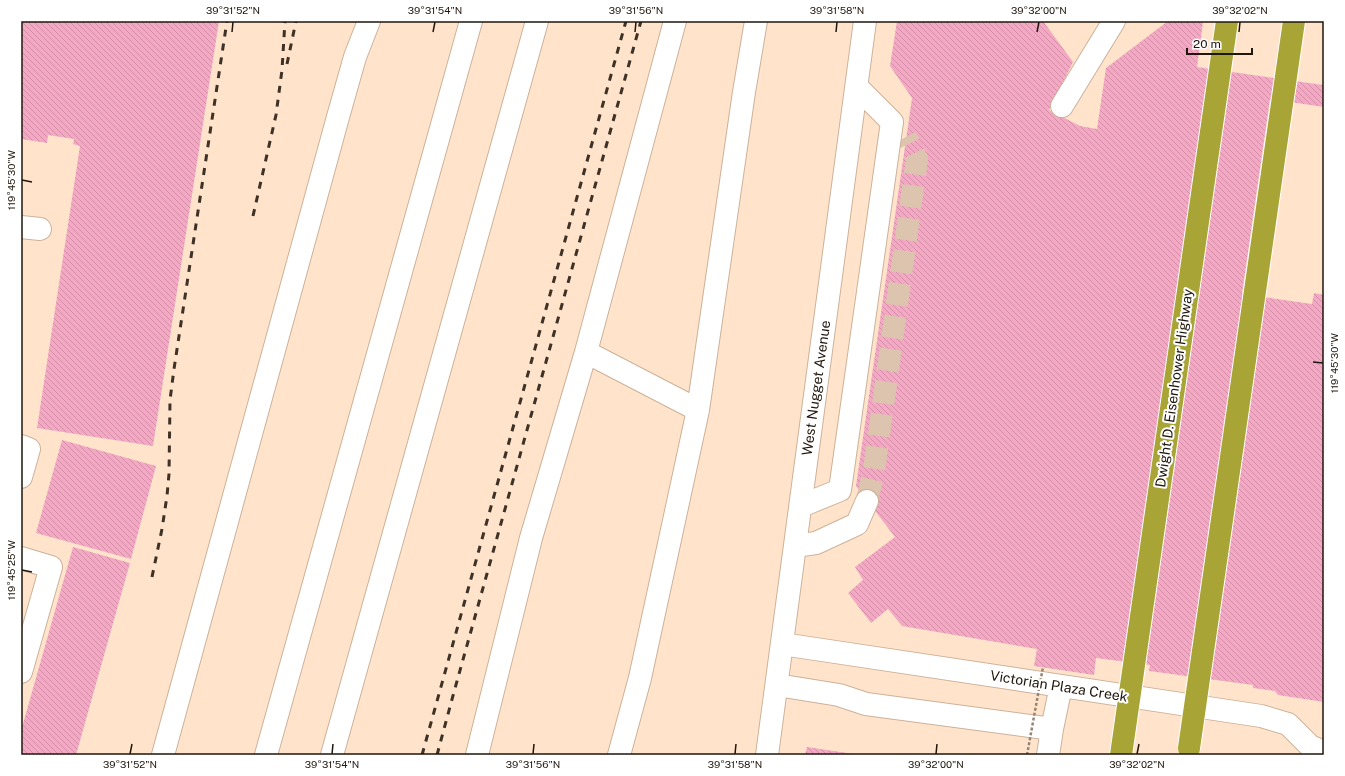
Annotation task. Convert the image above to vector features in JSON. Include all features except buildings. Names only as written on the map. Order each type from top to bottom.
[{"type":"highway","name":"Dwight D. Eisenhower Highway","points":[[1121,755],[1227,21]]},
{"type":"highway","points":[[1189,748],[1294,21]]},
{"type":"street","points":[[163,755],[338,117],[355,58],[369,21]]},
{"type":"street","points":[[266,755],[471,21]]},
{"type":"street","points":[[332,755],[537,21]]},
{"type":"street","points":[[476,755],[531,538],[586,352],[675,21]]},
{"type":"street","points":[[619,755],[640,678],[698,410],[744,92],[756,21]]},
{"type":"street","name":"West Nugget Avenue","points":[[767,755],[865,21]]},
{"type":"street","points":[[1062,106],[1114,21]]},
{"type":"street","points":[[801,506],[840,490],[899,129],[857,87]]},
{"type":"street","points":[[586,352],[698,410]]},
{"type":"street","points":[[21,446],[29,449],[21,477]]},
{"type":"street","points":[[795,546],[816,543],[857,524],[867,501]]},
{"type":"street","points":[[21,558],[51,567],[21,672]]},
{"type":"street","name":"Victorian Plaza Creek","points":[[782,644],[1261,716],[1288,724],[1310,746],[1324,752]]},
{"type":"street","points":[[776,685],[839,696],[866,704],[1052,729]]},
{"type":"street","points":[[1048,755],[1061,686]]},
{"type":"path","points":[[1027,755],[1043,667]]},
{"type":"tunnel","points":[[867,501],[874,470],[917,159],[906,137]]},
{"type":"railway","points":[[152,577],[167,496],[169,474],[170,400],[174,369],[227,21]]},
{"type":"railway","points":[[253,216],[276,115],[282,70],[285,21]]},
{"type":"railway","points":[[287,64],[296,21]]},
{"type":"railway","points":[[422,755],[626,21]]},
{"type":"railway","points":[[437,755],[641,21]]}]
